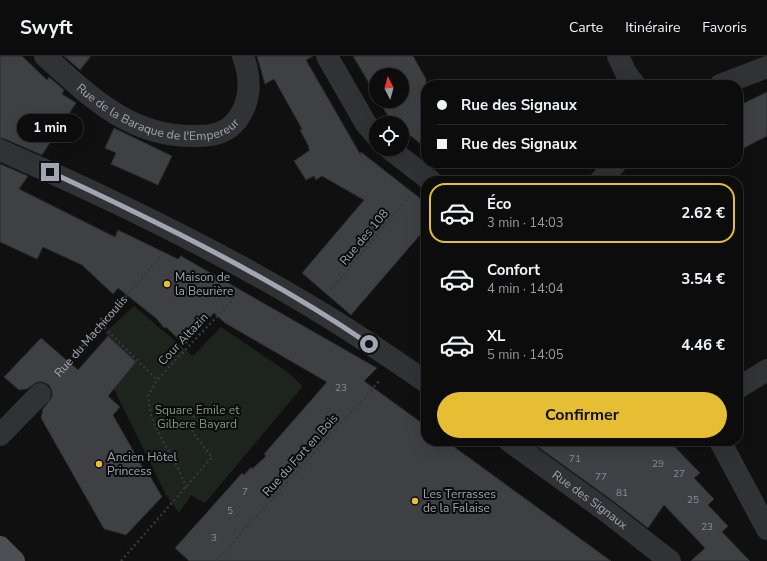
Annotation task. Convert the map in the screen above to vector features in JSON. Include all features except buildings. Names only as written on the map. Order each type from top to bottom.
[{"type":"street","name":"Rue de la Baraque de l'Empereur","points":[[45,56],[87,95],[112,113],[140,126],[173,135],[189,136],[213,135],[224,132],[232,127],[239,118],[249,94],[247,68],[243,56]]},
{"type":"street","points":[[327,56],[369,127]]},
{"type":"street","points":[[618,56],[632,80]]},
{"type":"street","points":[[733,80],[767,67]]},
{"type":"street","points":[[0,150],[102,195],[256,274],[315,309],[421,379]]},
{"type":"street","points":[[399,156],[425,176]]},
{"type":"street","points":[[604,176],[612,168]]},
{"type":"street","points":[[743,385],[767,370]]},
{"type":"street","points":[[0,434],[40,394]]},
{"type":"street","name":"Rue des Signaux","points":[[516,446],[606,511],[670,561]]},
{"type":"street","points":[[723,446],[767,529]]},
{"type":"path","name":"Rue des 108","points":[[315,309],[421,188]]},
{"type":"path","name":"Rue du Machicoulis","points":[[40,394],[180,235]]},
{"type":"path","name":"Cour Altazin","points":[[186,488],[178,468],[159,434],[152,416],[148,396],[157,380],[256,274]]},
{"type":"path","points":[[101,324],[157,380]]},
{"type":"path","name":"Rue du Fort en Bois","points":[[216,561],[396,362]]},
{"type":"path","points":[[121,561],[212,457],[194,434],[191,426],[193,418],[197,415]]},
{"type":"green space","name":"Square Emile et Gilbere Bayard","points":[[134,306],[193,356],[221,327],[286,371],[303,386],[205,503],[191,495],[179,513],[166,495],[114,389],[108,336],[105,333]]},
{"type":"place","name":"Maison de la Beurière","points":[[167,284]]},
{"type":"place","name":"Ancien Hôtel Princess","points":[[99,464]]},
{"type":"place","name":"Les Terrasses de la Falaise","points":[[415,501]]},
{"type":"route","points":[[50,172],[102,195],[256,274],[346,328],[369,344]]}]
